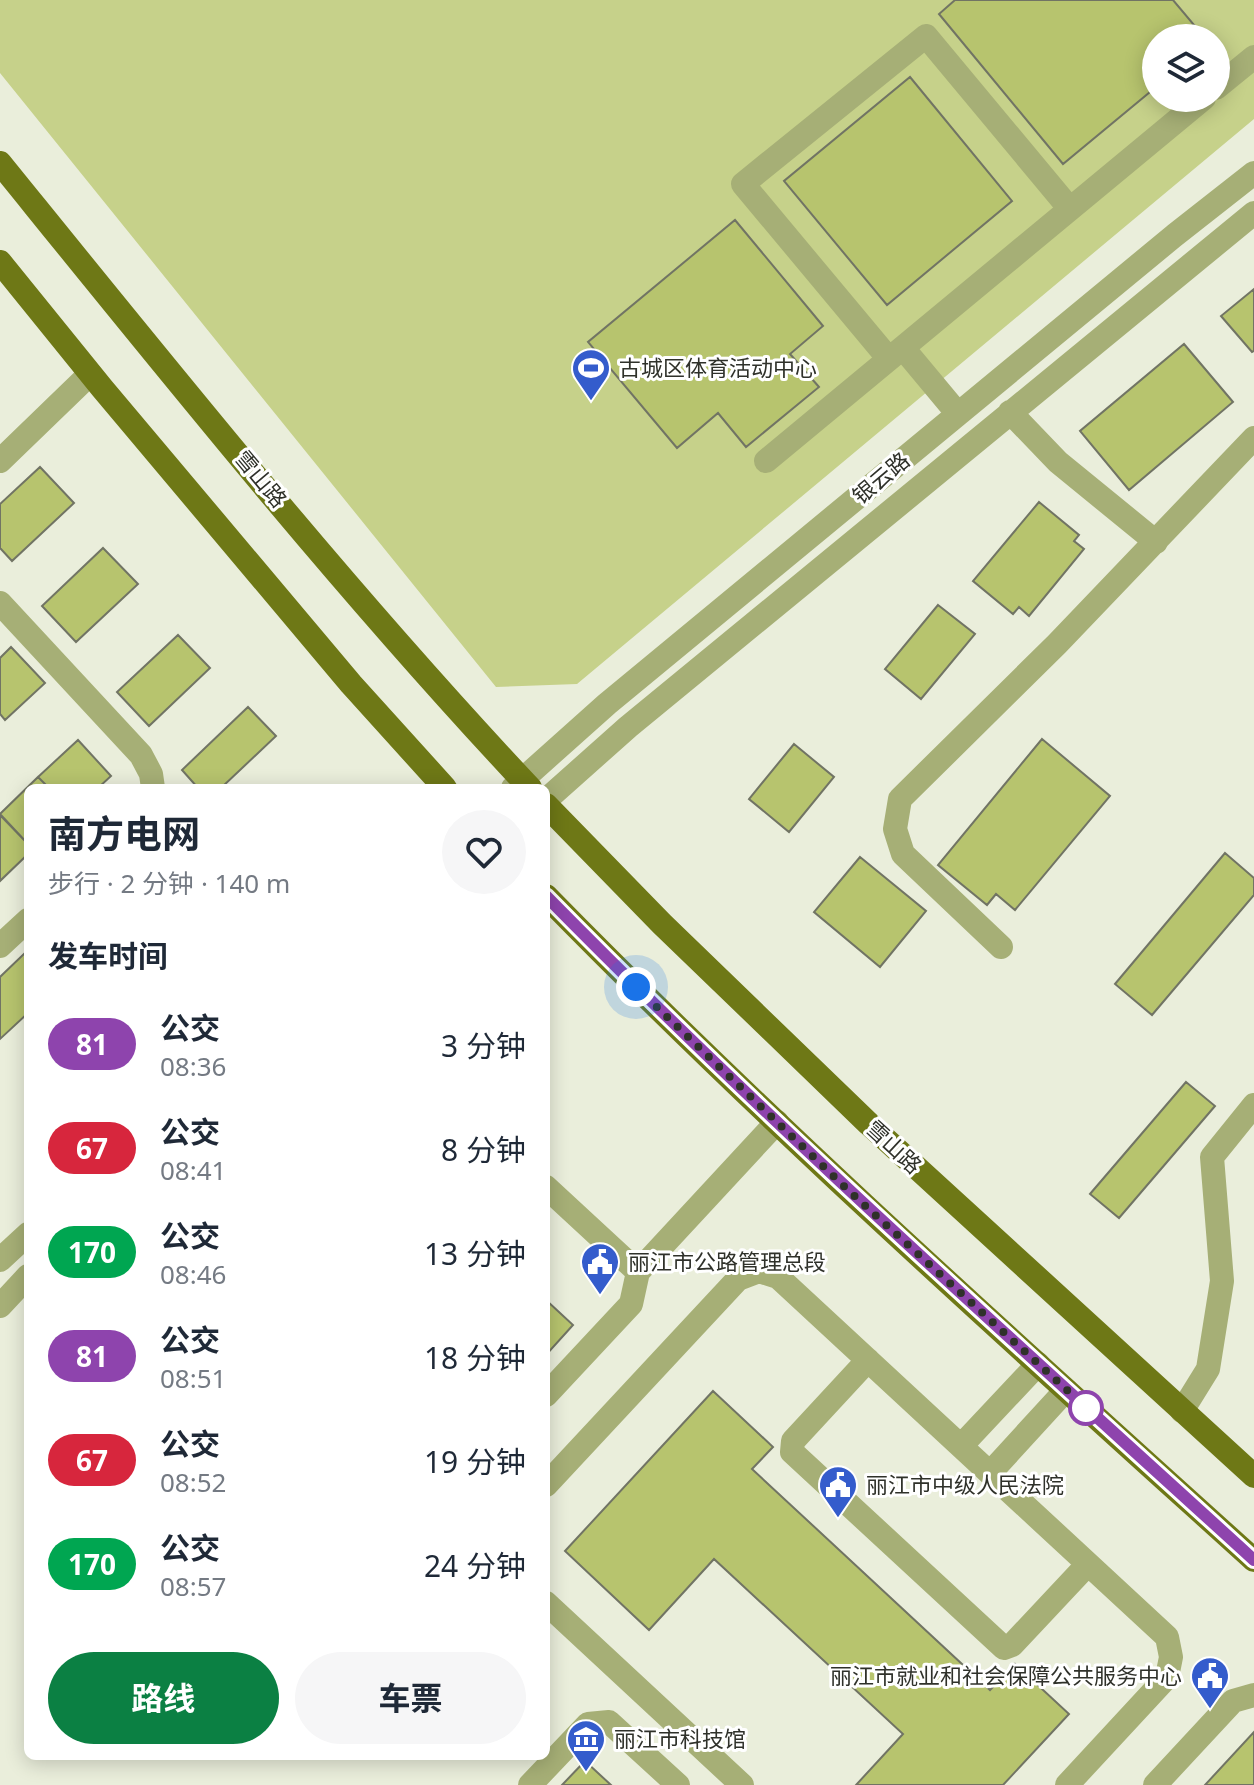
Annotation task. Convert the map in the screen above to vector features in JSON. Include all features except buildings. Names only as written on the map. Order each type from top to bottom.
[{"type":"main road","name":"雪山路","points":[[0,163],[150,348],[521,784]]},
{"type":"main road","points":[[0,262],[90,374],[351,684],[441,784]]},
{"type":"main road","name":"雪山路","points":[[550,807],[662,924],[835,1092],[982,1230],[1254,1476]]},
{"type":"main road","points":[[550,900],[777,1122],[1254,1560]]},
{"type":"street","points":[[958,414],[896,353],[743,184],[926,36],[1070,209]]},
{"type":"street","points":[[1230,77],[1254,57]]},
{"type":"street","points":[[766,461],[1187,112]]},
{"type":"street","name":"银云路","points":[[523,784],[607,704],[1254,173]]},
{"type":"street","name":"银云路","points":[[550,799],[628,727],[1254,213]]},
{"type":"street","points":[[0,461],[90,374]]},
{"type":"street","points":[[1010,412],[1058,462],[1156,542]]},
{"type":"street","points":[[1001,947],[903,854],[895,829],[895,814],[900,799],[1156,542],[1254,438]]},
{"type":"street","points":[[0,603],[141,755],[152,784]]},
{"type":"street","points":[[0,946],[24,924]]},
{"type":"street","points":[[1182,1411],[1208,1369],[1222,1281],[1212,1157],[1254,1105]]},
{"type":"street","points":[[550,1391],[631,1304],[638,1272],[777,1122]]},
{"type":"street","points":[[550,1191],[638,1272]]},
{"type":"street","points":[[0,1260],[24,1238]]},
{"type":"street","points":[[550,1481],[738,1279],[747,1273],[769,1272],[778,1277],[1167,1637],[1170,1667],[1167,1677],[1067,1785]]},
{"type":"street","points":[[0,1306],[24,1280]]},
{"type":"street","points":[[868,1360],[793,1441],[792,1452],[1004,1648],[1012,1645],[1088,1564]]},
{"type":"street","points":[[961,1446],[1038,1364]]},
{"type":"street","points":[[990,1473],[1066,1390]]},
{"type":"street","points":[[550,1607],[742,1785]]},
{"type":"street","points":[[1155,1785],[1233,1701],[1254,1695]]},
{"type":"street","points":[[530,1785],[588,1724],[609,1722],[678,1785]]},
{"type":"green space","name":"古城区体育活动中心","points":[[0,0],[1254,0],[1254,119],[577,684],[496,687],[0,73]]},
{"type":"bus line","name":"81","points":[[550,900],[826,1169],[1254,1560]]},
{"type":"place","name":"古城区体育活动中心","points":[[591,402]]},
{"type":"place","name":"丽江市公路管理总段","points":[[600,1296]]},
{"type":"place","name":"丽江市中级人民法院","points":[[838,1519]]},
{"type":"place","name":"丽江市就业和社会保障公共服务中心","points":[[1210,1710]]},
{"type":"place","name":"丽江市科技馆","points":[[586,1773]]},
{"type":"route","points":[[636,987],[849,1191],[1090,1411],[1086,1408]]}]
